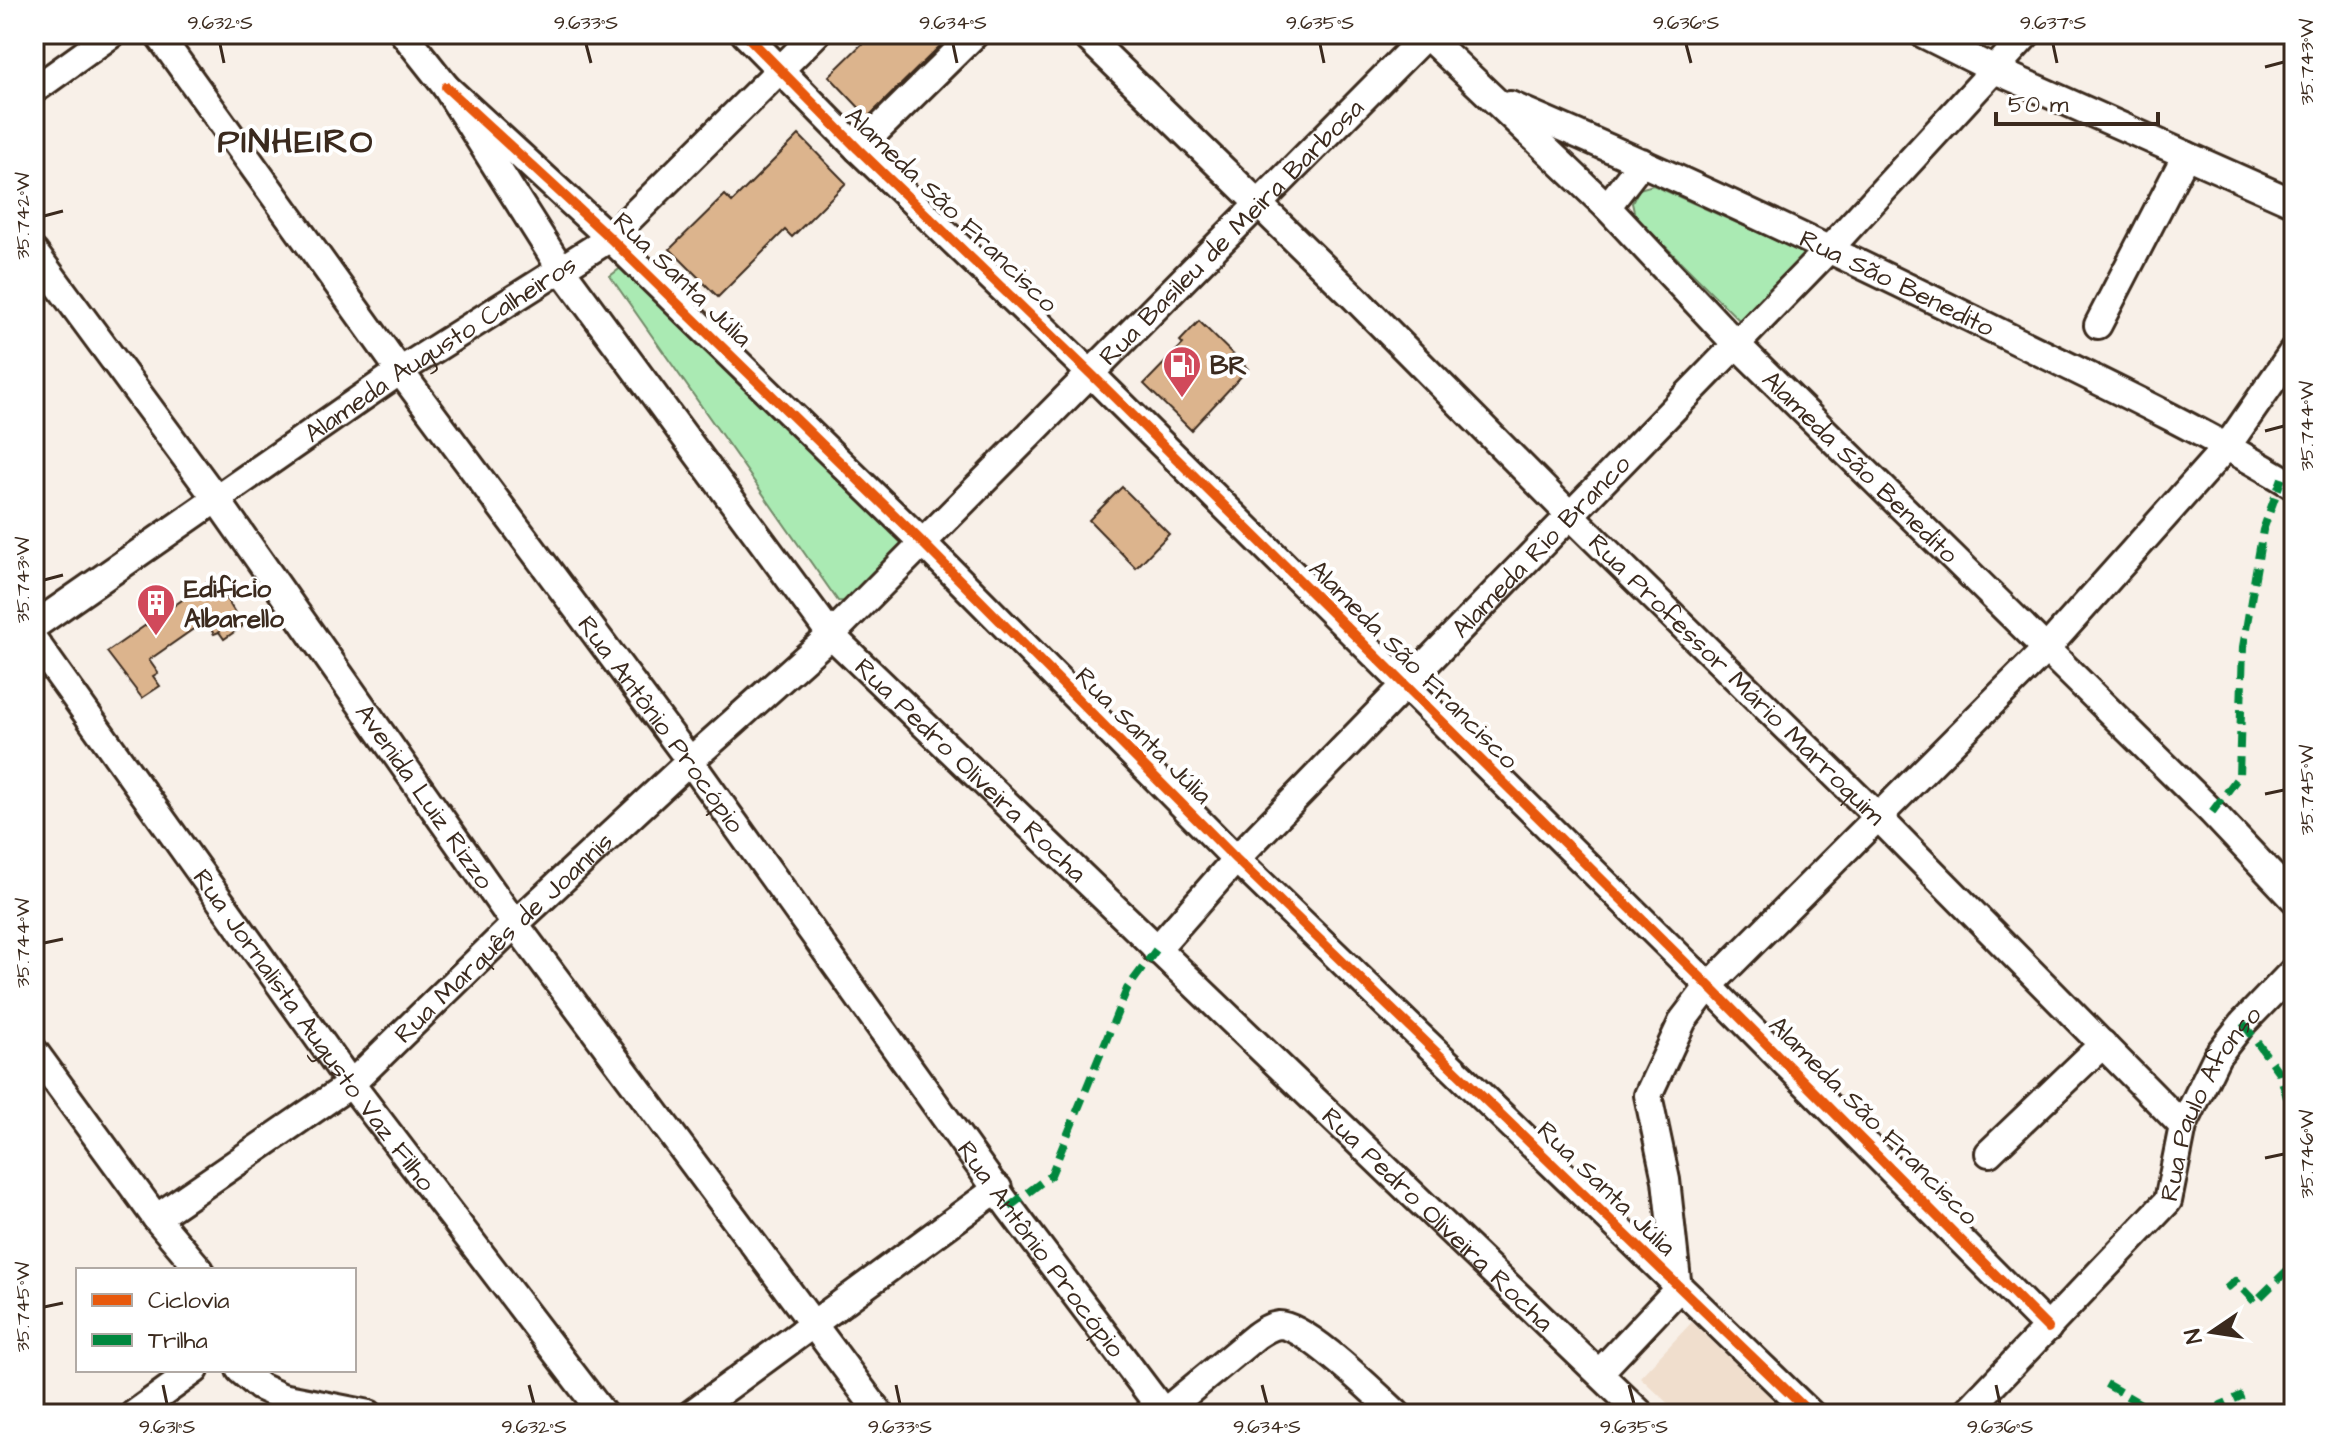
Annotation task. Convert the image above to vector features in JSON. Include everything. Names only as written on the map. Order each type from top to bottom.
[{"type":"street","points":[[34,90],[112,34]]},
{"type":"street","name":"Rua Antônio Procópio","points":[[158,34],[400,371],[690,761],[1009,1207],[1164,1413]]},
{"type":"street","name":"Rua Pedro Oliveira Rocha","points":[[404,34],[446,87],[561,269],[831,635],[1641,1414]]},
{"type":"street","name":"Alameda São Francisco","points":[[745,34],[858,149],[1090,373],[1709,986],[2048,1328]]},
{"type":"street","name":"Alameda Augusto Calheiros","points":[[34,626],[400,371],[610,238],[816,34]]},
{"type":"street","points":[[858,149],[975,34]]},
{"type":"street","name":"Rua Professor Mário Marroquim","points":[[1084,34],[1878,817],[2183,1126]]},
{"type":"street","name":"Rua Basileu de Meira Barbosa","points":[[831,635],[1426,34]]},
{"type":"street","name":"Alameda São Benedito","points":[[1426,34],[1607,207],[1736,344],[2212,812],[2294,899]]},
{"type":"street","points":[[1923,34],[1995,70],[2294,203]]},
{"type":"street","name":"Alameda Rio Branco","points":[[1156,950],[1236,859],[1830,248],[2027,34]]},
{"type":"street","name":"Rua Santa Júlia","points":[[446,87],[610,238],[923,543],[1236,859],[1809,1413]]},
{"type":"street","name":"Rua São Benedito","points":[[1492,98],[1830,248],[2228,445],[2294,486]]},
{"type":"street","points":[[2098,325],[2186,155]]},
{"type":"street","points":[[1607,207],[1642,162]]},
{"type":"street","name":"Avenida Luiz Rizzo","points":[[34,252],[217,500],[515,924],[880,1414]]},
{"type":"street","points":[[1599,1373],[1678,1289],[1666,1180],[1648,1095],[1683,1020],[1709,986],[2046,649],[2228,445],[2294,350]]},
{"type":"street","name":"Rua Marquês de Joannis","points":[[156,1218],[351,1084],[515,924],[831,635]]},
{"type":"street","name":"Rua Jornalista Augusto Vaz Filho","points":[[34,640],[351,1084],[603,1414]]},
{"type":"street","name":"Rua Paulo Afonso","points":[[1965,1414],[2168,1201],[2183,1126],[2217,1056],[2243,1023],[2294,970]]},
{"type":"street","points":[[1989,1153],[2103,1044]]},
{"type":"street","points":[[34,1051],[156,1218],[198,1268]]},
{"type":"street","points":[[691,1414],[998,1188]]},
{"type":"street","points":[[1164,1413],[1256,1336],[1279,1325],[1296,1330],[1326,1352],[1397,1414]]},
{"type":"street","points":[[134,1414],[192,1372]]},
{"type":"street","points":[[242,1372],[260,1387],[282,1397],[369,1414]]},
{"type":"shaded area","points":[[1692,1322],[1788,1414],[1679,1414],[1640,1377]]},
{"type":"green space","points":[[1653,185],[1815,258],[1754,335],[1635,216],[1632,203],[1639,189]]},
{"type":"green space","points":[[638,255],[907,544],[852,602],[838,601],[610,276]]},
{"type":"building","points":[[872,34],[952,34],[868,117],[829,76]]},
{"type":"building","points":[[799,135],[846,183],[792,237],[785,230],[718,297],[670,249],[725,195],[732,202]]},
{"type":"building","points":[[1199,321],[1248,369],[1191,430],[1144,384],[1183,344],[1180,341]]},
{"type":"building","points":[[1122,487],[1169,534],[1136,568],[1089,520]]},
{"type":"building","name":"Edifício Albarello","points":[[214,578],[243,626],[224,639],[219,632],[214,634],[205,621],[149,660],[158,673],[153,676],[160,686],[142,698],[107,652]]},
{"type":"marked path","points":[[2212,812],[2239,776],[2243,647],[2263,530],[2282,478]]},
{"type":"marked path","points":[[1009,1207],[1051,1175],[1127,989],[1156,950]]},
{"type":"marked path","points":[[2243,1023],[2280,1074],[2294,1121]]},
{"type":"marked path","points":[[2226,1289],[2235,1281],[2255,1302],[2294,1264]]},
{"type":"marked path","points":[[2106,1384],[2158,1414]]},
{"type":"marked path","points":[[2224,1414],[2221,1405],[2243,1395]]},
{"type":"marked path","points":[[2279,1414],[2294,1410]]},
{"type":"cycle path","points":[[745,34],[858,149],[1090,373],[1709,986],[2048,1328]]},
{"type":"cycle path","points":[[446,87],[610,238],[923,543],[1236,859],[1811,1414]]},
{"type":"place","name":"BR","points":[[1182,399]]},
{"type":"place","name":"Edifício Albarello","points":[[156,637]]},
{"type":"district","name":"PINHEIRO","points":[[296,140]]}]
